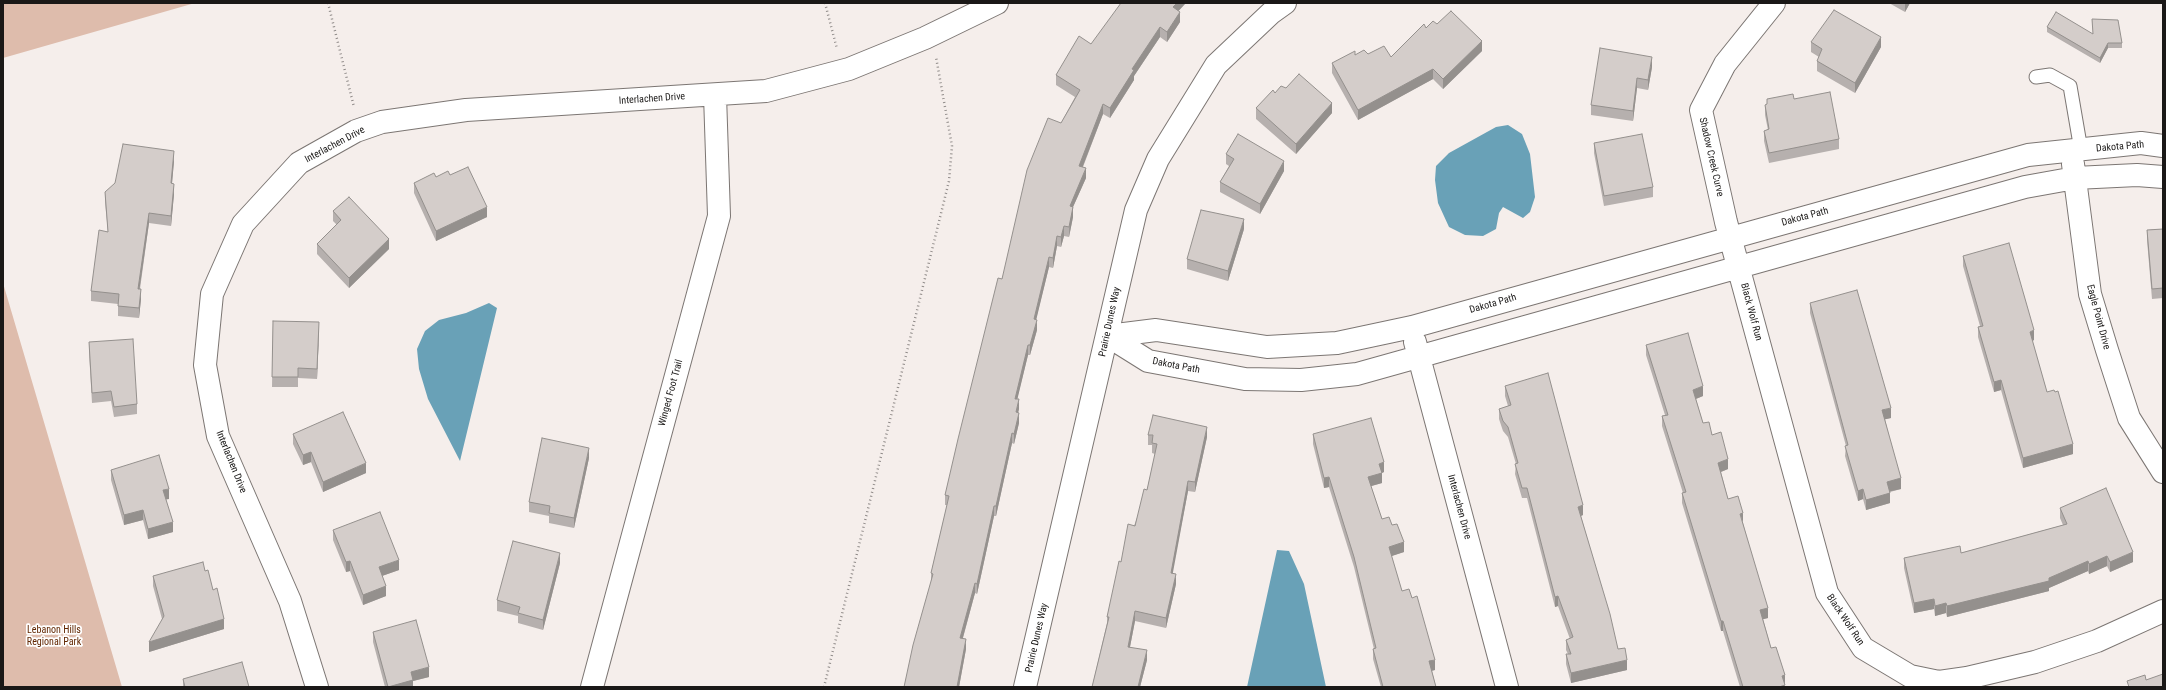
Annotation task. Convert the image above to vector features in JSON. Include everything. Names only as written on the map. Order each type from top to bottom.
[{"type":"street","name":"Interlachen Drive","points":[[317,687],[290,601],[218,436],[205,365],[212,294],[243,224],[299,163],[356,131],[382,122],[466,110],[766,91],[843,70],[932,35],[997,3]]},
{"type":"street","name":"Prairie Dunes Way","points":[[1025,687],[1108,336],[1136,210],[1158,159],[1216,65],[1271,13],[1285,3]]},
{"type":"street","name":"Shadow Creek Curve","points":[[1731,237],[1701,110],[1726,64],[1774,3]]},
{"type":"street","name":"Winged Foot Trail","points":[[592,687],[718,216],[715,95]]},
{"type":"street","name":"Dakota Path","points":[[1108,336],[1156,330],[1267,347],[1337,343],[1412,327],[2028,155],[2141,144],[2163,146]]},
{"type":"street","name":"Eagle Point Drive","points":[[2076,150],[2075,178],[2090,294],[2129,418],[2163,472]]},
{"type":"street","name":"Dakota Path","points":[[1108,336],[1148,361],[1245,379],[1301,380],[1357,374],[1739,268],[2025,186],[2075,178],[2137,175],[2163,177]]},
{"type":"street","name":"Black Wolf Run","points":[[1731,237],[1827,593],[1863,648],[1909,682],[1939,682],[1967,678],[2035,662],[2097,641],[2163,611]]},
{"type":"street","name":"Interlachen Drive","points":[[1412,327],[1507,687]]},
{"type":"lane","points":[[2036,77],[2050,75],[2070,86],[2076,150]]},
{"type":"path","points":[[328,3],[354,101],[356,131]]},
{"type":"path","points":[[825,3],[843,70]]},
{"type":"path","points":[[824,687],[948,180],[952,146],[932,35]]},
{"type":"green space","points":[[3,3],[195,3],[3,58]]},
{"type":"green space","name":"Lebanon Hills Regional Park","points":[[3,283],[122,687],[3,687]]},
{"type":"water","points":[[1508,125],[1522,134],[1530,154],[1535,197],[1530,212],[1523,218],[1503,207],[1499,213],[1496,229],[1483,236],[1465,235],[1449,227],[1438,203],[1435,180],[1436,166],[1449,153],[1496,127]]},
{"type":"water","points":[[489,303],[497,308],[460,461],[428,399],[419,369],[417,349],[425,331],[439,320],[466,313]]},
{"type":"water","points":[[1277,550],[1289,551],[1304,584],[1326,687],[1247,687]]},
{"type":"building","points":[[1121,3],[1177,3],[1173,7],[1180,12],[1167,32],[1160,27],[1132,69],[1134,70],[1110,108],[1103,104],[1079,166],[1086,168],[1070,206],[1073,207],[1069,227],[1064,226],[1061,237],[1057,236],[1053,258],[1049,257],[1034,319],[1037,320],[1030,345],[1028,345],[1015,399],[1019,399],[1016,412],[1019,413],[1014,434],[1012,433],[996,506],[994,506],[977,584],[975,583],[960,638],[966,639],[957,687],[904,687],[913,645],[933,574],[931,573],[949,496],[945,495],[958,439],[998,278],[1002,279],[1027,170],[1048,118],[1061,123],[1080,90],[1056,75],[1079,36],[1091,44]]},
{"type":"building","points":[[1834,10],[1881,37],[1855,83],[1817,61],[1822,49],[1811,42]]},
{"type":"building","points":[[1451,11],[1482,41],[1443,79],[1433,69],[1358,110],[1332,63],[1355,51],[1355,55],[1364,50],[1368,54],[1384,46],[1391,57],[1424,24],[1426,28],[1433,21],[1437,24]]},
{"type":"building","points":[[2056,12],[2093,34],[2092,19],[2118,20],[2122,43],[2108,43],[2100,58],[2047,27]]},
{"type":"building","points":[[1600,48],[1652,57],[1648,80],[1637,78],[1633,111],[1591,105]]},
{"type":"building","points":[[1299,74],[1332,103],[1296,144],[1256,108],[1273,90],[1275,93],[1281,86],[1286,88]]},
{"type":"building","points":[[1830,92],[1839,139],[1769,153],[1764,131],[1769,129],[1765,105],[1767,104],[1767,99],[1793,94],[1794,99]]},
{"type":"building","points":[[1238,134],[1284,161],[1260,204],[1220,182],[1234,159],[1226,154]]},
{"type":"building","points":[[1642,134],[1653,187],[1604,196],[1594,143]]},
{"type":"building","points":[[123,144],[174,151],[171,183],[174,184],[171,216],[149,213],[138,289],[141,289],[139,308],[118,306],[119,294],[91,291],[99,230],[108,232],[105,192],[115,183]]},
{"type":"building","points":[[468,167],[487,207],[436,231],[414,183],[434,173],[436,177],[448,171],[450,175]]},
{"type":"building","points":[[349,197],[389,239],[349,278],[317,244],[341,220],[333,211]]},
{"type":"building","points":[[1201,210],[1244,219],[1228,271],[1187,259]]},
{"type":"building","points":[[2163,229],[2163,288],[2152,289],[2147,230]]},
{"type":"building","points":[[2009,243],[2034,330],[2030,332],[2047,392],[2054,390],[2055,392],[2058,391],[2073,444],[2023,458],[2001,380],[1994,382],[1978,327],[1983,326],[1963,256]]},
{"type":"building","points":[[1857,290],[1891,408],[1882,410],[1901,478],[1887,482],[1890,493],[1866,500],[1863,489],[1858,491],[1845,446],[1848,445],[1810,303]]},
{"type":"building","points":[[273,321],[319,322],[317,369],[298,368],[298,377],[272,377]]},
{"type":"building","points":[[1688,333],[1703,386],[1693,390],[1703,423],[1709,422],[1712,435],[1721,432],[1728,459],[1718,463],[1728,499],[1738,496],[1743,513],[1740,514],[1768,608],[1760,610],[1771,648],[1776,647],[1785,675],[1782,676],[1785,685],[1779,687],[1743,687],[1682,493],[1686,492],[1662,416],[1668,415],[1646,345]]},
{"type":"building","points":[[133,339],[137,404],[114,407],[111,391],[92,393],[89,342]]},
{"type":"building","points":[[1548,373],[1583,505],[1578,507],[1610,614],[1618,649],[1625,648],[1627,660],[1571,673],[1566,654],[1571,654],[1566,640],[1573,637],[1558,596],[1555,597],[1527,488],[1522,488],[1515,464],[1518,463],[1508,427],[1503,421],[1499,409],[1511,405],[1505,386]]},
{"type":"building","points":[[343,412],[366,463],[323,482],[311,452],[303,455],[293,434]]},
{"type":"building","points":[[1153,415],[1207,427],[1195,482],[1188,481],[1171,573],[1176,574],[1166,618],[1135,611],[1128,647],[1147,650],[1138,687],[1092,687],[1109,617],[1107,617],[1119,561],[1121,562],[1128,524],[1135,526],[1144,489],[1147,490],[1157,444],[1152,443],[1153,435],[1148,435]]},
{"type":"building","points":[[1371,418],[1384,462],[1379,464],[1382,473],[1368,477],[1382,519],[1389,517],[1392,525],[1397,524],[1404,542],[1389,547],[1402,591],[1409,589],[1412,598],[1417,596],[1435,660],[1429,661],[1436,687],[1383,687],[1373,649],[1376,648],[1354,557],[1329,477],[1324,478],[1313,434]]},
{"type":"building","points":[[542,438],[589,448],[574,518],[549,513],[550,506],[529,502]]},
{"type":"building","points":[[159,455],[169,489],[163,490],[173,522],[148,529],[143,510],[124,515],[111,470]]},
{"type":"building","points":[[2106,488],[2133,552],[2110,562],[2107,556],[2089,564],[2088,561],[2049,578],[2049,581],[1947,606],[1946,603],[1935,606],[1934,599],[1914,603],[1904,558],[1960,546],[1961,553],[2067,524],[2060,508]]},
{"type":"building","points":[[380,512],[399,560],[379,567],[386,586],[363,595],[350,561],[346,562],[333,530]]},
{"type":"building","points":[[513,541],[560,553],[543,620],[518,613],[520,607],[497,600]]},
{"type":"building","points":[[203,562],[205,571],[208,570],[213,590],[217,588],[224,619],[149,642],[164,616],[153,576]]},
{"type":"building","points":[[416,620],[429,667],[411,672],[413,680],[388,687],[373,632]]},
{"type":"building","points":[[242,662],[249,687],[185,687],[183,679]]},
{"type":"building","points":[[2163,674],[2163,687],[2129,687],[2127,681],[2145,675],[2146,680]]}]
